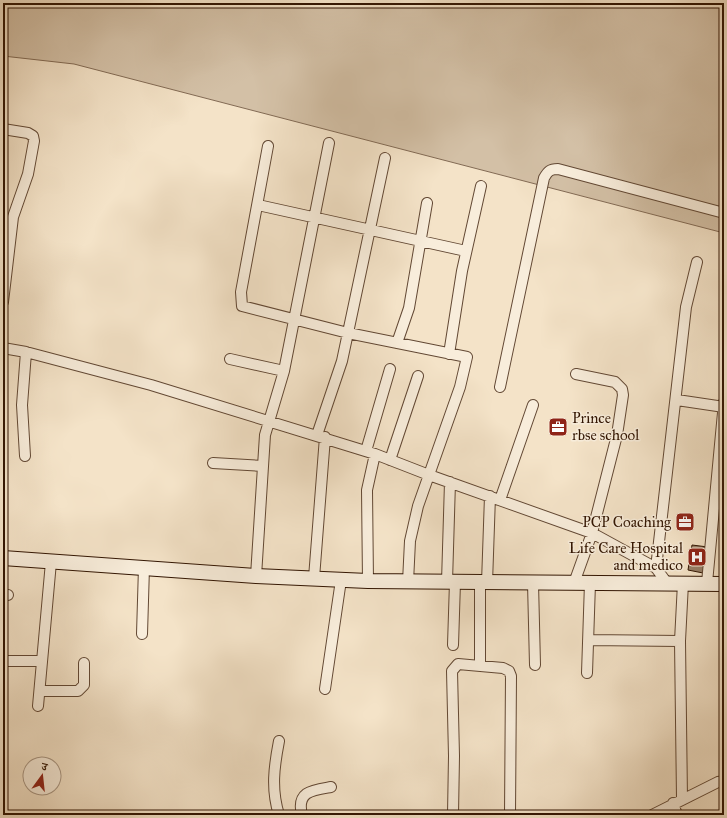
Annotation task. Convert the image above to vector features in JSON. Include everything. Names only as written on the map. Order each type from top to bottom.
[{"type":"street","points":[[3,129],[28,133],[33,136],[34,141],[28,174],[13,217],[3,302]]},
{"type":"street","points":[[256,576],[265,435],[284,371],[329,143]]},
{"type":"street","points":[[268,146],[241,303],[246,308],[294,320],[466,358],[460,387],[421,496],[410,541],[408,582]]},
{"type":"street","points":[[314,578],[321,436],[348,333],[385,158]]},
{"type":"street","points":[[500,387],[544,178],[547,172],[552,169],[558,169],[724,213]]},
{"type":"street","points":[[449,354],[466,251],[481,186]]},
{"type":"street","points":[[397,343],[409,308],[428,203]]},
{"type":"street","points":[[258,205],[466,251]]},
{"type":"street","points":[[656,568],[686,307],[697,262]]},
{"type":"street","points":[[3,348],[26,352],[151,385],[370,452],[429,475],[592,533],[656,568],[667,583]]},
{"type":"street","points":[[25,456],[22,405],[26,352]]},
{"type":"street","points":[[230,359],[284,371]]},
{"type":"street","points":[[368,581],[367,490],[370,452],[390,369]]},
{"type":"street","points":[[574,583],[592,533],[622,410],[622,389],[615,382],[576,374]]},
{"type":"street","points":[[390,460],[418,376]]},
{"type":"street","points":[[676,400],[724,407]]},
{"type":"street","points":[[707,583],[724,402]]},
{"type":"street","points":[[500,500],[533,405]]},
{"type":"street","points":[[213,463],[263,466]]},
{"type":"street","points":[[450,482],[452,645]]},
{"type":"street","points":[[480,665],[490,496]]},
{"type":"street","points":[[3,558],[256,576],[368,581],[724,584]]},
{"type":"street","points":[[38,706],[51,562]]},
{"type":"street","points":[[142,634],[144,567]]},
{"type":"street","points":[[325,689],[341,580]]},
{"type":"street","points":[[533,583],[535,664]]},
{"type":"street","points":[[587,673],[590,583]]},
{"type":"street","points":[[677,815],[680,641],[683,583]]},
{"type":"street","points":[[588,640],[680,641]]},
{"type":"street","points":[[3,661],[42,661]]},
{"type":"street","points":[[40,691],[78,691],[84,685],[84,663]]},
{"type":"street","points":[[453,815],[454,750],[452,671],[458,664],[503,668],[509,671],[511,676],[510,815]]},
{"type":"street","points":[[278,741],[273,779],[274,799],[279,815]]},
{"type":"street","points":[[652,815],[677,801],[718,782],[724,781]]},
{"type":"street","points":[[302,815],[301,801],[305,794],[312,790],[331,787]]},
{"type":"shaded area","points":[[3,3],[724,3],[724,233],[74,64],[3,56]]},
{"type":"building","points":[[692,545],[708,547],[703,573],[688,570]]},
{"type":"place","name":"Prince rbse school","points":[[558,427]]},
{"type":"place","name":"PCP Coaching","points":[[685,522]]},
{"type":"place","name":"Life Care Hospital and medico","points":[[697,557]]}]
